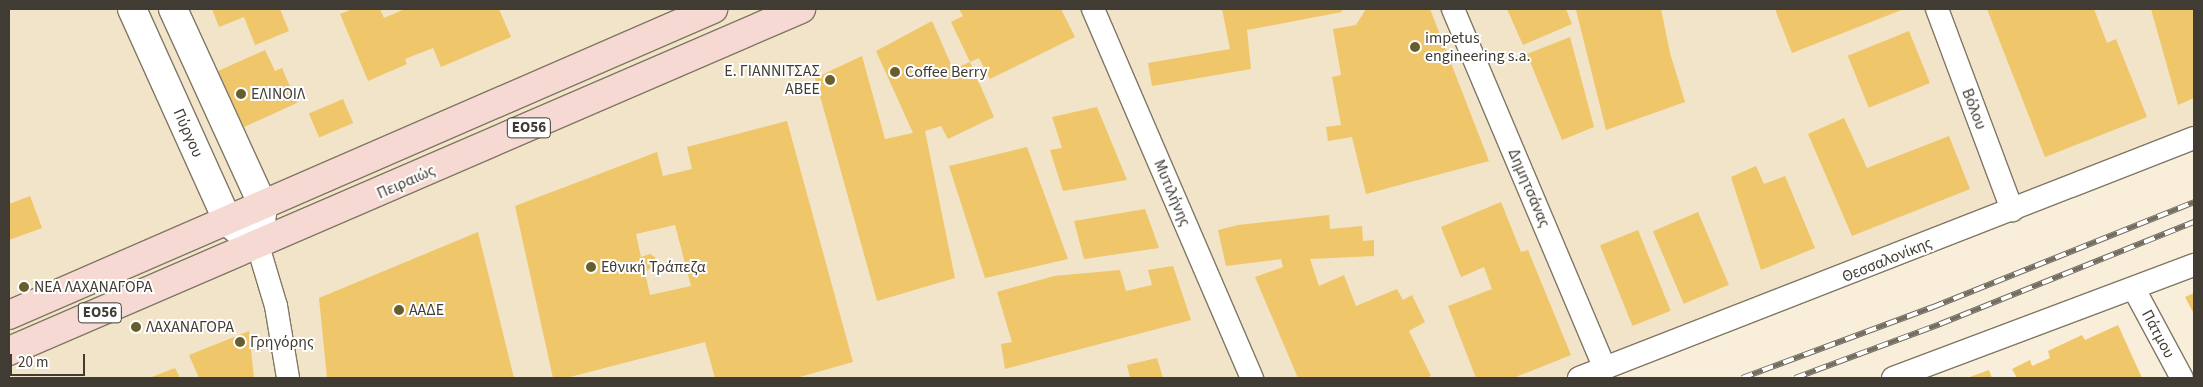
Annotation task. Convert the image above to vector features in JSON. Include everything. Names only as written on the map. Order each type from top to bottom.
[{"type":"main road","name":"ΕΟ56","points":[[9,315],[228,222],[713,9]]},
{"type":"main road","name":"Πειραιώς","points":[[9,351],[258,246],[801,9]]},
{"type":"street","name":"Πύργου","points":[[132,9],[228,222],[258,246]]},
{"type":"street","points":[[173,9],[263,206],[258,246],[276,306],[288,378]]},
{"type":"street","name":"Μυτιλήνης","points":[[1093,9],[1252,378]]},
{"type":"street","name":"Δημητσάνας","points":[[1453,9],[1605,368]]},
{"type":"street","name":"Βόλου","points":[[1937,9],[2012,210]]},
{"type":"street","name":"Θεσσαλονίκης","points":[[1579,378],[2194,138]]},
{"type":"street","points":[[1893,378],[2134,289],[2194,264]]},
{"type":"street","name":"Πάτμου","points":[[2134,289],[2182,378]]},
{"type":"shaded area","points":[[9,9],[2194,9],[2194,141],[1578,378],[9,378]]},
{"type":"building","points":[[212,9],[280,9],[289,31],[255,45],[244,17],[219,27]]},
{"type":"building","points":[[353,9],[380,9],[384,18],[405,9],[499,9],[511,37],[441,67],[433,48],[405,59],[407,64],[368,81],[340,14]]},
{"type":"building","points":[[959,9],[1061,9],[1075,37],[990,79],[979,58],[970,62],[951,22],[963,16]]},
{"type":"building","points":[[1222,9],[1341,9],[1342,12],[1247,30],[1251,69],[1152,86],[1148,63],[1230,49]]},
{"type":"building","points":[[1366,9],[1430,9],[1489,161],[1366,194],[1352,137],[1328,141],[1326,127],[1341,125],[1332,77],[1341,75],[1333,29],[1356,25]]},
{"type":"building","points":[[1507,9],[1566,9],[1572,24],[1523,45]]},
{"type":"building","points":[[1661,9],[1670,53],[1685,102],[1606,130],[1576,10]]},
{"type":"building","points":[[1775,9],[1904,9],[1792,53]]},
{"type":"building","points":[[1987,9],[2094,9],[2107,43],[2116,39],[2147,117],[2045,157]]},
{"type":"building","points":[[2151,9],[2194,9],[2194,98],[2178,105]]},
{"type":"building","points":[[932,21],[953,69],[970,62],[994,117],[948,139],[941,126],[925,131],[955,278],[877,301],[815,78],[862,56],[885,139],[913,133],[876,51]]},
{"type":"building","points":[[1909,31],[1930,83],[1869,108],[1848,56]]},
{"type":"building","points":[[1570,37],[1594,127],[1562,140],[1527,54]]},
{"type":"building","points":[[265,50],[275,71],[282,68],[297,103],[244,127],[218,71]]},
{"type":"building","points":[[343,99],[353,123],[319,137],[309,113]]},
{"type":"building","points":[[1097,107],[1127,180],[1063,191],[1050,150],[1062,148],[1052,117]]},
{"type":"building","points":[[1844,118],[1867,168],[1949,136],[1970,189],[1852,236],[1808,134]]},
{"type":"building","points":[[787,121],[853,362],[796,378],[715,378],[705,342],[566,378],[553,378],[515,206],[657,152],[663,176],[692,169],[687,147]],"holes":[[[675,225],[691,286],[650,295],[645,272],[656,264],[655,257],[650,254],[641,257],[636,234]]]},
{"type":"building","points":[[1027,147],[1068,259],[985,278],[949,166]]},
{"type":"building","points":[[1756,166],[1764,184],[1785,176],[1815,248],[1761,270],[1731,177]]},
{"type":"building","points":[[30,196],[42,228],[9,240],[9,204]]},
{"type":"building","points":[[1501,202],[1521,252],[1528,250],[1571,355],[1513,378],[1476,378],[1448,306],[1492,289],[1484,267],[1461,277],[1441,227]]},
{"type":"building","points":[[1145,209],[1159,248],[1084,259],[1074,221]]},
{"type":"building","points":[[1698,212],[1729,285],[1684,304],[1653,231]]},
{"type":"building","points":[[1329,215],[1330,229],[1362,226],[1363,241],[1374,240],[1374,256],[1310,259],[1319,286],[1344,275],[1356,306],[1397,289],[1403,300],[1412,295],[1425,322],[1409,331],[1431,376],[1425,378],[1298,378],[1255,277],[1283,267],[1281,259],[1226,266],[1218,230],[1238,225]]},
{"type":"building","points":[[1638,230],[1671,311],[1633,326],[1600,245]]},
{"type":"building","points":[[478,232],[514,378],[327,378],[319,298]]},
{"type":"building","points":[[1173,266],[1191,320],[1005,369],[1001,344],[1012,342],[997,292],[1054,276],[1120,270],[1126,291],[1152,285],[1148,270]]},
{"type":"building","points":[[2194,293],[2194,314],[2185,297]]},
{"type":"building","points":[[2118,325],[2142,378],[2017,378],[2012,369],[2030,360],[2032,366],[2050,358],[2048,351],[2082,335],[2085,340]]},
{"type":"building","points":[[249,331],[254,378],[199,378],[189,355]]},
{"type":"building","points":[[1157,358],[1163,378],[1130,378],[1127,365]]},
{"type":"building","points":[[175,368],[180,378],[149,378]]},
{"type":"building","points":[[1989,370],[1992,378],[1967,378]]},
{"type":"railway","points":[[1742,378],[1933,307],[2194,202]]},
{"type":"railway","points":[[1795,378],[1940,324],[2194,222]]},
{"type":"place","name":"impetus engineering s.a.","points":[[1415,47]]},
{"type":"place","name":"Coffee Berry","points":[[895,72]]},
{"type":"place","name":"Ε. ΓΙΑΝΝΙΤΣΑΣ ΑΒΕΕ","points":[[830,80]]},
{"type":"place","name":"ΕΛΙΝΟΙΛ","points":[[241,94]]},
{"type":"place","name":"Εθνική Τράπεζα","points":[[591,267]]},
{"type":"place","name":"ΝΕΑ ΛΑΧΑΝΑΓΟΡΑ","points":[[24,287]]},
{"type":"place","name":"ΑΑΔΕ","points":[[399,310]]},
{"type":"place","name":"ΛΑΧΑΝΑΓΟΡΑ","points":[[136,327]]},
{"type":"place","name":"Γρηγόρης","points":[[240,342]]}]
